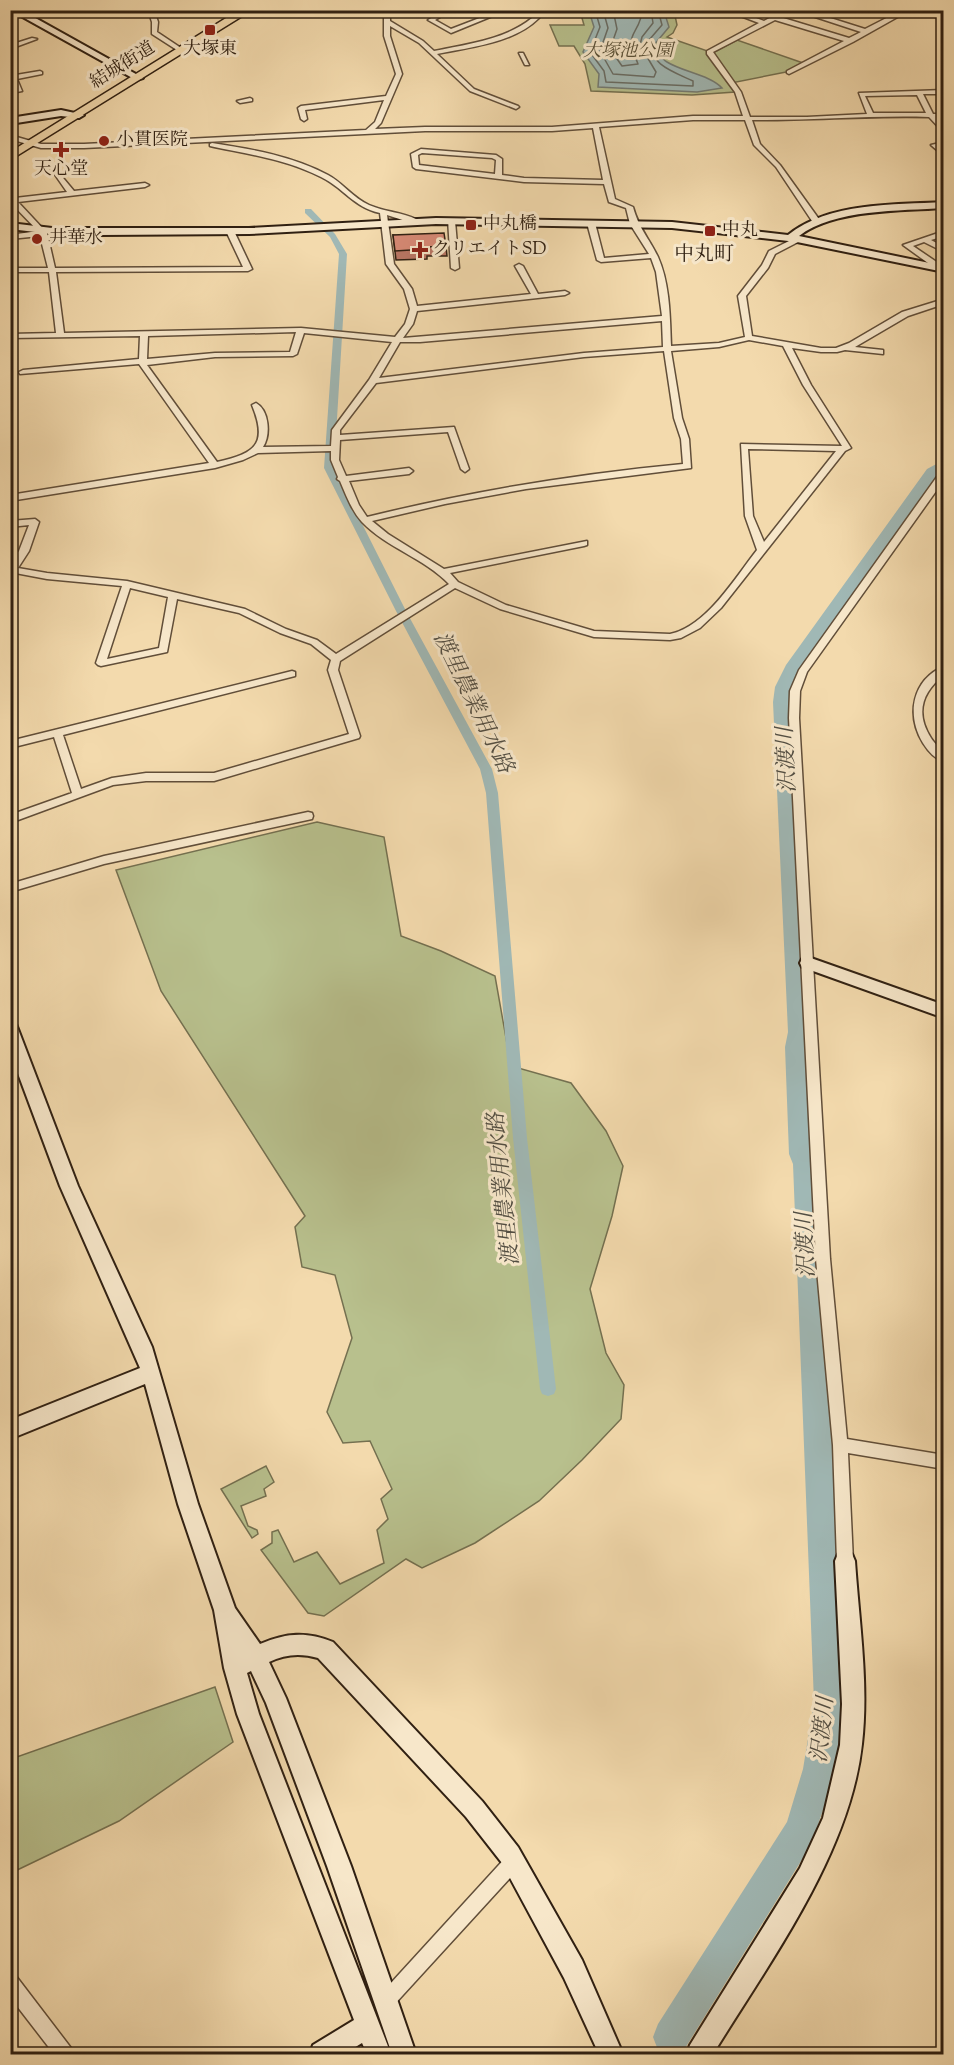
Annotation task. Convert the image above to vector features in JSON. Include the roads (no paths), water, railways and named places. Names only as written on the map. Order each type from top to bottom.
[{"type":"highway","name":"結城街道","points":[[10,157],[247,10]]},
{"type":"street","points":[[109,12],[119,10]]},
{"type":"street","points":[[151,10],[154,33],[182,51]]},
{"type":"street","points":[[366,133],[378,123],[399,74],[389,45],[387,10]]},
{"type":"street","points":[[449,10],[431,20],[451,32],[492,15]]},
{"type":"street","points":[[434,53],[494,38],[530,24],[536,18],[522,10]]},
{"type":"street","points":[[728,10],[764,23]]},
{"type":"street","points":[[770,10],[779,16],[850,41]]},
{"type":"street","points":[[790,10],[710,51],[713,61],[738,92],[757,145],[778,166],[817,222]]},
{"type":"street","points":[[797,10],[867,32]]},
{"type":"street","points":[[789,72],[907,10]]},
{"type":"street","points":[[920,10],[944,18]]},
{"type":"street","points":[[10,14],[15,11],[139,78]]},
{"type":"street","points":[[388,22],[421,42],[472,90],[516,106]]},
{"type":"street","points":[[10,47],[34,39]]},
{"type":"street","points":[[521,54],[527,64]]},
{"type":"street","points":[[19,91],[12,78],[40,73]]},
{"type":"street","points":[[871,115],[861,94],[944,92]]},
{"type":"street","points":[[919,93],[931,116],[944,131]]},
{"type":"street","points":[[304,119],[301,108],[389,98]]},
{"type":"street","points":[[240,101],[250,100]]},
{"type":"street","points":[[10,121],[61,113],[79,115]]},
{"type":"street","points":[[10,137],[41,146],[84,146],[428,129],[552,129],[693,118],[807,119],[871,115],[944,116]]},
{"type":"street","points":[[365,520],[412,508],[537,484],[688,466],[667,348],[660,272],[654,256],[634,224],[628,207],[612,200],[605,182],[604,165],[595,125]]},
{"type":"street","points":[[190,142],[244,151],[315,171],[339,184],[358,203],[415,222]]},
{"type":"street","points":[[944,144],[934,145],[944,154]]},
{"type":"street","points":[[498,176],[499,159],[494,156],[421,151],[414,154],[416,167],[524,180],[605,182]]},
{"type":"street","points":[[54,169],[72,193]]},
{"type":"street","points":[[12,198],[145,185]]},
{"type":"street","points":[[12,198],[43,232],[52,270],[60,334]]},
{"type":"street","points":[[749,338],[742,296],[772,253],[794,238],[800,229],[817,222],[857,213],[944,205]]},
{"type":"street","points":[[383,212],[390,264],[408,289],[414,309],[409,324],[373,381],[339,425],[332,446],[341,479],[354,505],[365,520],[385,536],[443,573],[455,584],[503,607],[577,631],[639,637],[681,635],[694,628],[718,606],[842,449]]},
{"type":"street","points":[[10,237],[43,232],[230,231],[451,221],[634,224],[704,227],[794,238],[943,269]]},
{"type":"street","points":[[451,221],[455,268]]},
{"type":"street","points":[[591,223],[602,260],[654,256]]},
{"type":"street","points":[[10,226],[43,232]]},
{"type":"street","points":[[10,270],[248,269],[230,231]]},
{"type":"street","points":[[943,269],[907,245],[944,233]]},
{"type":"street","points":[[925,239],[944,250]]},
{"type":"street","points":[[519,266],[536,296]]},
{"type":"street","points":[[414,309],[565,293]]},
{"type":"street","points":[[846,348],[905,314],[944,301]]},
{"type":"street","points":[[10,336],[302,330],[397,340],[438,339],[666,318]]},
{"type":"street","points":[[23,372],[215,355],[293,354],[302,330]]},
{"type":"street","points":[[144,333],[143,365],[215,465]]},
{"type":"street","points":[[373,381],[553,358],[719,345],[749,338],[829,351],[846,348],[880,352]]},
{"type":"street","points":[[762,550],[749,516],[744,446],[847,448],[798,374],[786,345]]},
{"type":"street","points":[[256,405],[265,434],[257,450]]},
{"type":"street","points":[[10,498],[215,465],[241,459],[257,450],[332,446],[451,429],[465,469]]},
{"type":"street","points":[[341,479],[408,471]]},
{"type":"street","points":[[699,2055],[808,1876],[834,1820],[851,1745],[854,1704],[840,1444],[823,1259],[794,718],[795,691],[802,672],[944,473]]},
{"type":"street","points":[[10,524],[35,522],[24,551],[11,569],[47,576],[127,584],[242,610],[283,631],[314,642],[336,660]]},
{"type":"street","points":[[443,573],[584,543]]},
{"type":"street","points":[[127,584],[101,663],[164,650],[173,594]]},
{"type":"street","points":[[10,819],[77,793],[127,779],[214,777],[355,736],[333,670],[336,660],[455,584]]},
{"type":"street","points":[[944,669],[926,686],[917,709],[919,725],[927,742],[944,759]]},
{"type":"street","points":[[10,745],[292,674]]},
{"type":"street","points":[[58,734],[77,793]]},
{"type":"street","points":[[10,888],[104,861],[212,835],[308,816]]},
{"type":"street","points":[[808,963],[944,1012]]},
{"type":"street","points":[[10,1029],[69,1186],[142,1347],[151,1372],[188,1504],[225,1610],[235,1668],[248,1714],[299,1852],[379,2055]]},
{"type":"street","points":[[10,1430],[151,1372]]},
{"type":"street","points":[[840,1444],[944,1462]]},
{"type":"street","points":[[225,1610],[256,1658],[274,1698],[335,1854],[404,2055]]},
{"type":"street","points":[[235,1668],[282,1646],[299,1642],[325,1650],[474,1809],[514,1861],[573,1969],[611,2055]]},
{"type":"street","points":[[386,2001],[514,1861]]},
{"type":"street","points":[[10,1982],[64,2055]]},
{"type":"street","points":[[322,2055],[369,2025]]},
{"type":"water","points":[[589,11],[664,11],[669,27],[654,45],[662,58],[673,65],[711,80],[722,88],[697,92],[598,87],[599,74],[583,52],[594,27]]},
{"type":"waterway","name":"渡里農業用水路","points":[[308,211],[333,235],[343,254],[329,468],[401,611],[486,769],[492,793],[520,1138],[548,1389]]},
{"type":"waterway","name":"沢渡川","points":[[671,2037],[799,1833],[820,1769],[830,1702],[806,1164],[802,1154],[797,1047],[800,1032],[783,702],[785,687],[793,670],[933,473],[944,465]]},
{"type":"place","name":"大塚東","points":[[210,30]]},
{"type":"place","name":"小貫医院","points":[[104,141]]},
{"type":"place","name":"天心堂","points":[[61,150]]},
{"type":"place","name":"中丸橋","points":[[471,225]]},
{"type":"place","name":"中丸","points":[[710,231]]},
{"type":"place","name":"井華水","points":[[37,239]]},
{"type":"place","name":"クリエイトSD","points":[[420,250]]},
{"type":"district","name":"中丸町","points":[[704,255]]},
{"type":"park label","name":"大塚池公園","points":[[628,52]]}]
